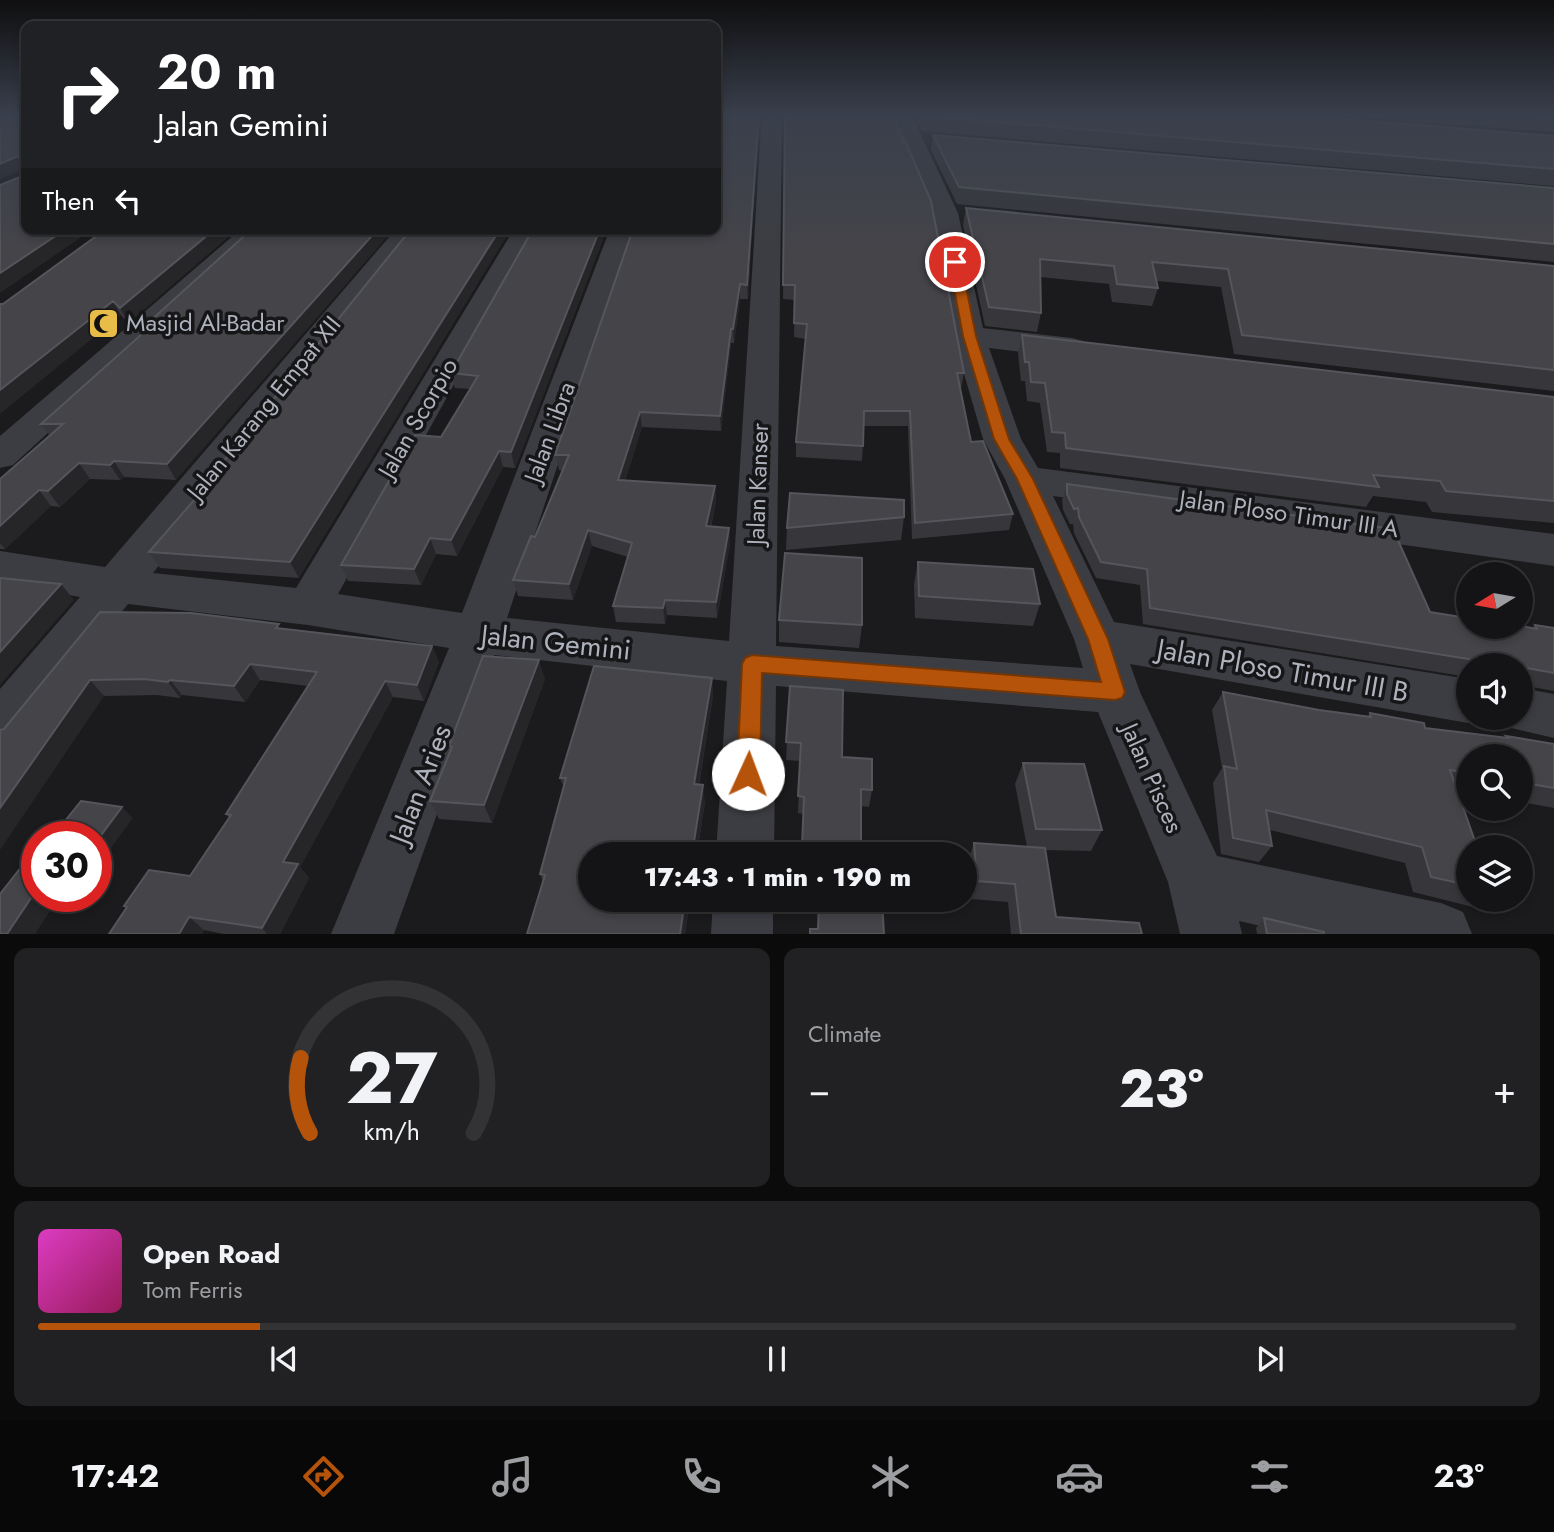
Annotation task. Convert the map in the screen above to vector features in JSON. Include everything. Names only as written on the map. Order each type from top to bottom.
[{"type":"street","name":"Jalan Kanser","points":[[745,842],[770,158]]},
{"type":"street","name":"Jalan Pisces","points":[[930,158],[958,214],[969,336],[1002,439],[1025,479],[1098,639],[1115,692],[1204,908]]},
{"type":"street","points":[[0,456],[250,235]]},
{"type":"street","name":"Jalan Karang Empat XII","points":[[0,727],[405,235]]},
{"type":"street","name":"Jalan Scorpio","points":[[309,607],[524,235]]},
{"type":"street","name":"Jalan Libra","points":[[478,634],[621,235]]},
{"type":"street","points":[[969,336],[1098,351]]},
{"type":"street","name":"Jalan Ploso Timur III A","points":[[1025,479],[1554,550]]},
{"type":"street","name":"Jalan Gemini","points":[[0,567],[117,586],[309,607],[478,634],[752,664],[1115,692]]},
{"type":"street","name":"Jalan Aries","points":[[362,933],[478,634]]},
{"type":"street","name":"Jalan Ploso Timur III B","points":[[1098,639],[1456,699]]},
{"type":"street","points":[[1533,712],[1554,716]]},
{"type":"street","points":[[1204,908],[1441,933]]},
{"type":"street","points":[[742,933],[743,912]]},
{"type":"building","points":[[0,158],[14,158],[0,164]]},
{"type":"building","points":[[721,158],[756,158],[747,285],[740,284],[731,329],[720,416],[640,412],[618,480],[715,486],[706,526],[729,528],[716,602],[665,600],[663,608],[613,606],[632,543],[588,530],[569,584],[513,580],[531,536],[535,537],[569,455],[555,455],[631,235],[721,235]]},
{"type":"building","points":[[784,158],[912,158],[931,201],[964,373],[957,373],[971,442],[983,441],[1013,514],[915,523],[910,411],[864,411],[863,446],[796,442],[807,324],[794,323],[795,285],[783,285]]},
{"type":"building","points":[[944,158],[1198,158],[1554,188],[1554,244],[959,187]]},
{"type":"building","points":[[1418,158],[1554,158],[1554,169]]},
{"type":"building","points":[[21,168],[21,235],[57,235],[0,273],[0,185],[20,177]]},
{"type":"building","points":[[966,208],[1554,266],[1554,370],[1242,335],[1228,269],[1152,262],[1158,288],[1117,284],[1114,266],[1040,259],[1041,313],[989,307]]},
{"type":"building","points":[[98,235],[208,235],[120,308],[113,301],[0,390],[0,304]]},
{"type":"building","points":[[245,235],[373,235],[167,464],[114,461],[110,465],[79,463],[48,491],[39,490],[0,526],[0,479],[63,424],[41,424],[142,334],[139,331]]},
{"type":"building","points":[[406,235],[496,235],[290,562],[149,552],[222,468],[218,468]]},
{"type":"building","points":[[530,235],[598,235],[511,452],[499,451],[451,540],[430,538],[414,569],[341,565],[415,435],[441,437],[478,376],[451,373]]},
{"type":"building","points":[[1022,335],[1554,397],[1554,501],[1446,491],[1440,481],[1373,475],[1379,487],[1066,448],[1065,433],[1052,432],[1045,383],[1031,382],[1029,362],[1025,362]]},
{"type":"building","points":[[1067,484],[1393,529],[1430,612],[1456,616],[1456,639],[1533,639],[1533,628],[1537,629],[1535,625],[1554,628],[1554,673],[1533,669],[1533,653],[1456,653],[1456,657],[1150,608],[1147,569],[1101,562],[1079,517],[1078,508],[1074,509],[1067,494]]},
{"type":"building","points":[[790,493],[904,500],[904,517],[787,528]]},
{"type":"building","points":[[785,553],[862,558],[862,625],[779,620]]},
{"type":"building","points":[[918,562],[1033,569],[1040,604],[919,596]]},
{"type":"building","points":[[0,578],[61,584],[0,652]]},
{"type":"building","points":[[100,612],[191,613],[279,624],[276,628],[432,646],[417,685],[385,681],[283,862],[298,864],[262,928],[189,917],[179,934],[109,934],[127,907],[124,906],[149,870],[190,876],[231,815],[226,814],[317,672],[250,664],[234,686],[170,680],[90,680],[0,808],[0,730],[4,729]]},
{"type":"building","points":[[483,656],[539,660],[484,805],[430,801],[452,747],[449,746]]},
{"type":"building","points":[[594,666],[712,678],[694,784],[703,785],[694,842],[578,842],[578,912],[683,912],[680,934],[527,934],[545,875],[540,874],[566,778],[560,778]]},
{"type":"building","points":[[790,686],[843,690],[842,757],[872,759],[872,790],[861,789],[861,842],[802,842],[804,797],[798,796],[801,743],[786,742]]},
{"type":"building","points":[[1223,692],[1319,710],[1371,717],[1370,713],[1424,723],[1425,728],[1554,744],[1554,788],[1533,784],[1533,744],[1456,744],[1456,771],[1450,770],[1456,787],[1456,821],[1468,821],[1473,835],[1456,835],[1456,882],[1431,877],[1422,847],[1266,810],[1272,846],[1233,838],[1224,766],[1237,769]]},
{"type":"building","points":[[1023,763],[1084,764],[1102,830],[1036,829]]},
{"type":"building","points":[[81,801],[122,807],[112,821],[65,821]]},
{"type":"building","points":[[977,843],[1045,848],[1056,917],[1139,923],[1142,934],[1021,934],[1015,884],[977,881]]},
{"type":"building","points":[[21,867],[22,912],[7,934],[0,934],[0,894]]},
{"type":"building","points":[[819,912],[883,912],[884,934],[810,934],[810,929],[818,929]]},
{"type":"building","points":[[1264,918],[1324,932],[1324,934],[1267,934]]},
{"type":"place","name":"Masjid Al-Badar","points":[[103,323]]},
{"type":"route","points":[[748,774],[752,664],[1115,692],[1098,639],[1025,479],[1002,439],[969,336],[955,262]]}]
